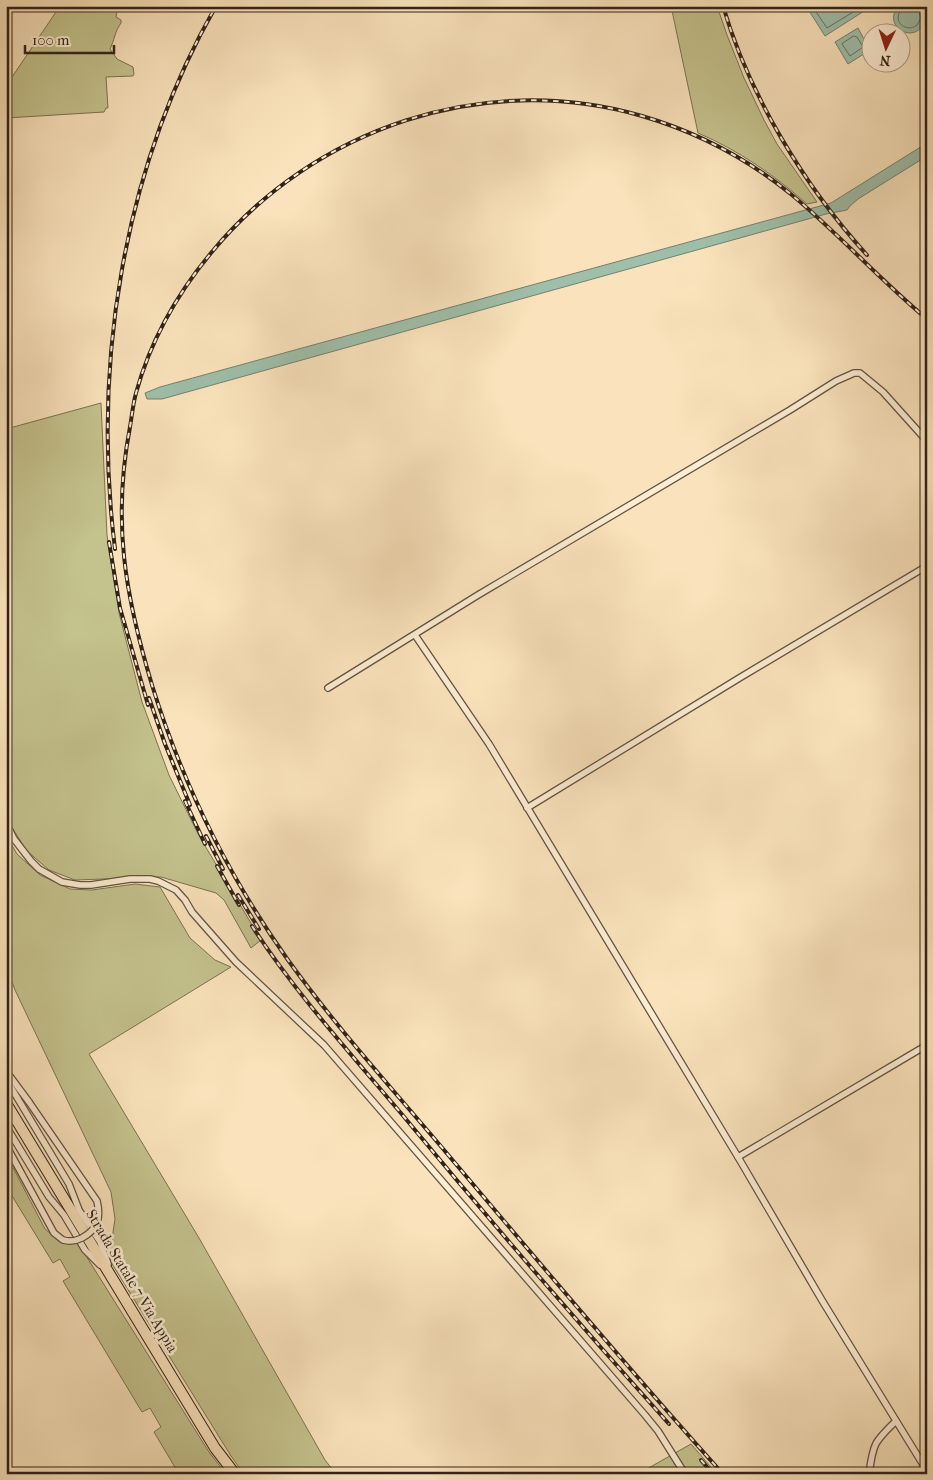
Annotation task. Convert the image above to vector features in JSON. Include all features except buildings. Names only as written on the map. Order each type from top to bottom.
[{"type":"main road","name":"Strada Statale 7 Via Appia","points":[[6,1103],[215,1448],[235,1474]]},
{"type":"street","points":[[328,688],[501,582],[854,372],[860,373],[883,392],[927,441]]},
{"type":"street","points":[[527,808],[927,566]]},
{"type":"street","points":[[415,635],[489,744],[738,1157],[823,1302],[927,1471]]},
{"type":"street","points":[[6,823],[14,839],[39,869],[62,882],[91,885],[130,879],[150,879],[176,890],[192,912],[236,962],[324,1045],[645,1414],[685,1474]]},
{"type":"street","points":[[738,1157],[927,1045]]},
{"type":"street","points":[[6,1071],[97,1201],[99,1210],[97,1222],[92,1232],[76,1241],[64,1240],[54,1233],[6,1145]]},
{"type":"street","points":[[6,1079],[69,1184],[79,1210],[100,1242],[115,1282]]},
{"type":"street","points":[[6,1126],[49,1197],[64,1215],[85,1250],[115,1282]]},
{"type":"street","points":[[869,1474],[876,1441],[896,1421]]},
{"type":"shaded area","points":[[60,6],[130,6],[123,11],[117,11],[116,17],[121,20],[121,23],[110,49],[117,59],[133,67],[134,74],[133,76],[106,77],[108,108],[104,112],[6,118],[6,86]]},
{"type":"shaded area","points":[[671,6],[717,6],[744,78],[764,120],[777,144],[817,202],[807,204],[755,164],[727,147],[698,133]]},
{"type":"shaded area","points":[[101,403],[107,535],[119,613],[142,702],[169,775],[198,834],[261,940],[251,948],[224,900],[216,893],[161,877],[75,880],[49,870],[27,851],[11,826],[6,812],[6,429]]},
{"type":"shaded area","points":[[6,835],[17,854],[40,875],[70,889],[92,890],[135,884],[160,887],[190,938],[215,960],[231,967],[89,1054],[199,1238],[325,1460],[336,1474],[244,1474],[109,1259],[115,1219],[111,1192],[15,990],[6,965]]},
{"type":"shaded area","points":[[6,1154],[45,1229],[62,1243],[78,1243],[209,1452],[226,1474],[179,1474],[154,1432],[161,1427],[150,1408],[142,1412],[63,1281],[70,1277],[60,1259],[53,1263],[6,1186]]},
{"type":"shaded area","points":[[691,1444],[717,1474],[638,1474]]},
{"type":"water","points":[[806,6],[872,6],[825,36]]},
{"type":"water","points":[[898,6],[921,6],[925,17],[920,28],[910,33],[910,22],[894,22],[894,14]]},
{"type":"water","points":[[858,28],[860,32],[860,56],[848,64],[835,42]]},
{"type":"water","points":[[927,143],[927,156],[858,199],[847,210],[826,214],[162,399],[147,399],[145,393],[160,387],[831,203]]},
{"type":"railway","points":[[115,549],[109,479],[108,409],[112,339],[122,269],[137,201],[158,134],[184,69],[216,6]]},
{"type":"railway","points":[[723,6],[748,73],[782,138],[822,200],[867,255]]},
{"type":"railway","points":[[723,1474],[588,1319],[328,1012],[266,928],[227,862],[193,793],[164,721],[152,685],[128,589],[124,558],[122,494],[133,405],[149,355],[176,302],[211,253],[253,209],[300,172],[351,143],[406,120],[463,106],[522,100],[582,104],[642,116],[702,139],[740,158],[792,195],[927,319]]},
{"type":"railway","points":[[109,542],[120,608],[148,705]]},
{"type":"railway","points":[[149,698],[165,744],[190,805]]},
{"type":"railway","points":[[185,801],[205,844]]},
{"type":"railway","points":[[206,836],[223,869]]},
{"type":"railway","points":[[217,866],[239,905]]},
{"type":"railway","points":[[238,895],[259,929]]},
{"type":"railway","points":[[252,926],[287,976],[345,1048],[536,1273],[669,1424]]},
{"type":"railway","points":[[701,1460],[713,1474]]}]
